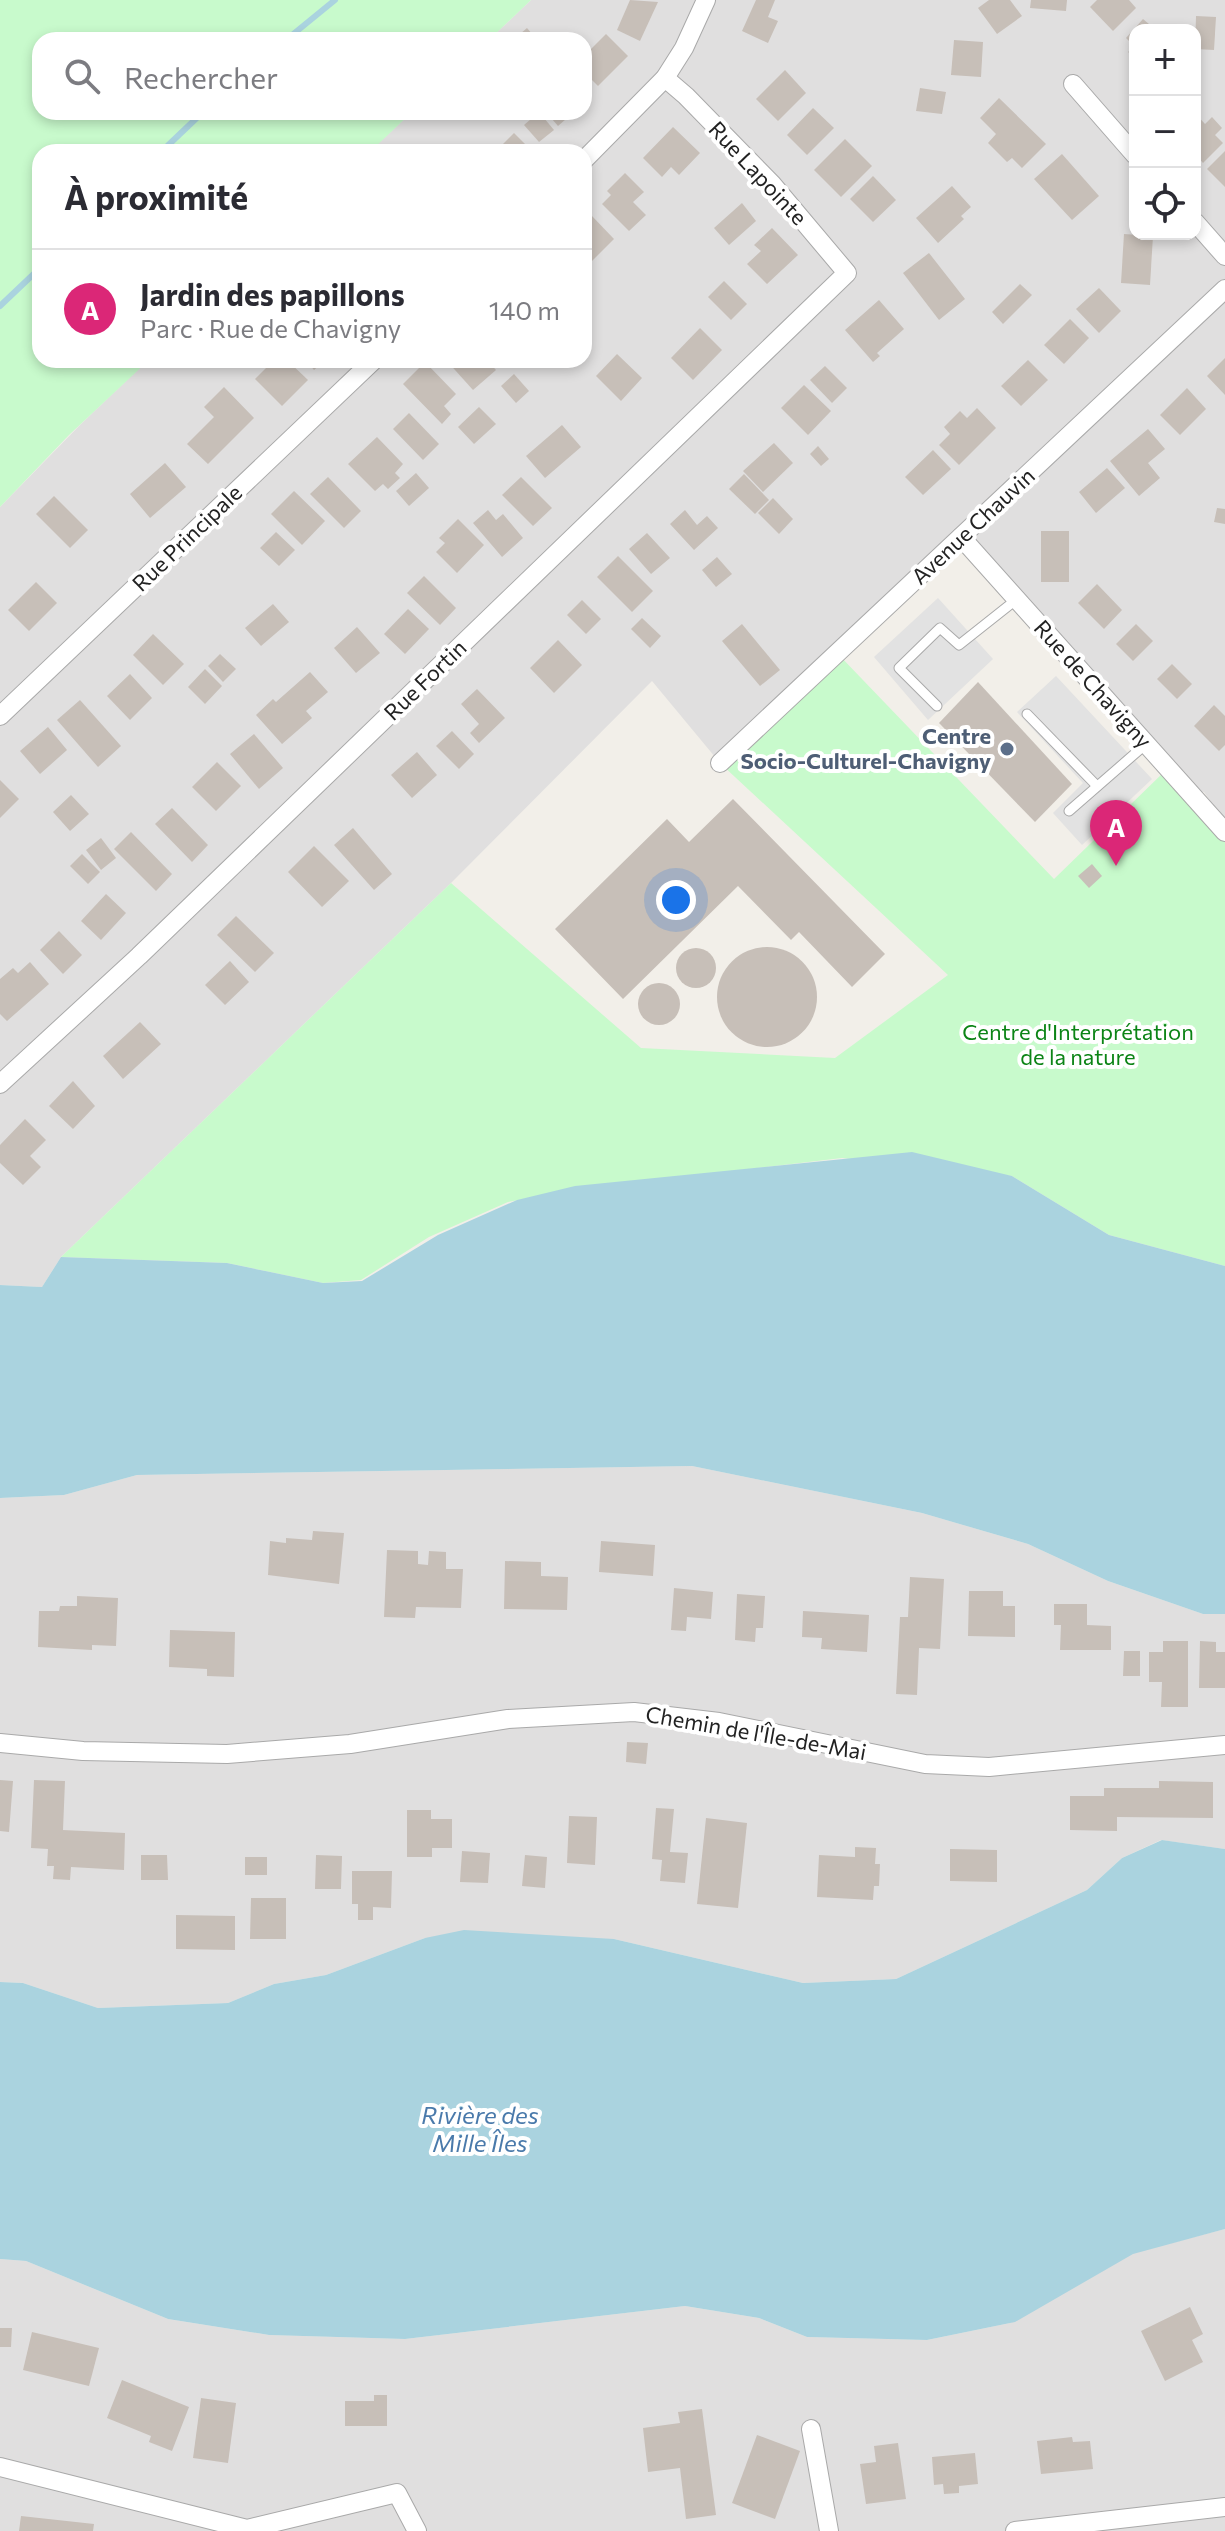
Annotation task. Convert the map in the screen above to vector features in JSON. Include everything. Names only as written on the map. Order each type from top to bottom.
[{"type":"street","points":[[592,152],[665,78],[684,48],[706,0]]},
{"type":"street","name":"Rue Lapointe","points":[[665,78],[772,184],[847,273]]},
{"type":"street","points":[[1073,84],[1129,148]]},
{"type":"street","points":[[1201,229],[1225,256]]},
{"type":"street","name":"Rue Fortin","points":[[0,1084],[139,956],[847,273]]},
{"type":"street","name":"Avenue Chauvin","points":[[720,763],[1225,289]]},
{"type":"street","name":"Rue Principale","points":[[0,716],[366,368]]},
{"type":"street","name":"Rue de Chavigny","points":[[961,537],[1225,832]]},
{"type":"street","name":"Chemin de l'Île-de-Mai","points":[[0,1743],[83,1751],[227,1754],[350,1744],[508,1719],[634,1712],[719,1722],[925,1764],[989,1767],[1225,1745]]},
{"type":"street","points":[[811,2429],[829,2531]]},
{"type":"street","points":[[0,2467],[247,2529],[397,2493],[417,2531]]},
{"type":"street","points":[[1015,2531],[1225,2507]]},
{"type":"lane","points":[[937,706],[899,668],[940,628],[959,645],[1017,599]]},
{"type":"lane","points":[[1027,714],[1097,786]]},
{"type":"lane","points":[[1069,811],[1146,744]]},
{"type":"shaded area","points":[[531,0],[1225,0],[1225,822],[1204,792],[1189,791],[960,537],[720,763],[652,681],[451,883],[61,1257],[42,1287],[0,1285],[0,507],[140,368],[592,368],[592,144],[378,144],[403,120],[592,120],[592,32],[497,32]]},
{"type":"shaded area","points":[[938,598],[993,659],[928,720],[874,657]]},
{"type":"shaded area","points":[[1056,676],[1152,779],[1082,845],[1053,813],[1083,783],[1017,712]]},
{"type":"shaded area","points":[[692,1466],[922,1513],[1028,1544],[1108,1581],[1203,1614],[1225,1614],[1225,1849],[1161,1840],[1122,1858],[1087,1890],[896,1979],[803,1983],[614,1939],[425,1938],[326,1975],[274,1984],[228,2003],[98,2008],[23,1983],[0,1982],[0,1498],[64,1495],[137,1475]]},
{"type":"shaded area","points":[[1225,2229],[1225,2531],[0,2531],[0,2259],[26,2261],[168,2319],[269,2335],[405,2339],[685,2306],[759,2318],[807,2337],[927,2340],[1010,2323],[1133,2253]]},
{"type":"green space","points":[[0,0],[531,0],[497,32],[32,32],[32,120],[404,120],[378,144],[32,144],[32,368],[140,368],[69,435],[0,507]]},
{"type":"green space","name":"Centre d'Interprétation de la nature","points":[[838,654],[1054,879],[1165,771],[1225,833],[1225,1266],[1109,1235],[1012,1176],[842,1158],[572,1190],[508,1202],[429,1237],[361,1280],[323,1283],[227,1263],[61,1257],[451,883],[641,1048],[835,1058],[948,975],[721,764]]},
{"type":"water","points":[[912,1152],[1012,1176],[1109,1235],[1225,1266],[1225,1614],[1203,1614],[1108,1581],[1028,1544],[922,1513],[692,1466],[137,1475],[64,1495],[0,1498],[0,1285],[42,1287],[61,1257],[227,1263],[323,1283],[362,1281],[438,1235],[517,1200],[575,1186]]},
{"type":"water","name":"Rivière des Mille Îles","points":[[1162,1840],[1225,1849],[1225,2229],[1133,2254],[1015,2322],[927,2340],[807,2337],[759,2318],[685,2306],[405,2339],[269,2335],[168,2319],[26,2261],[0,2259],[0,1982],[23,1983],[98,2008],[228,2003],[274,1984],[326,1975],[425,1938],[464,1930],[614,1939],[803,1983],[896,1979],[1087,1890],[1122,1858]]},
{"type":"building","points":[[630,0],[658,2],[640,41],[617,30]]},
{"type":"building","points":[[756,0],[775,0],[768,17],[778,21],[768,43],[742,31]]},
{"type":"building","points":[[989,0],[1010,0],[1022,16],[997,34],[978,8]]},
{"type":"building","points":[[1031,0],[1067,0],[1066,11],[1030,8]]},
{"type":"building","points":[[1097,0],[1129,0],[1136,8],[1113,31],[1090,7]]},
{"type":"building","points":[[1196,16],[1216,17],[1214,50],[1201,49],[1201,24],[1196,24]]},
{"type":"building","points":[[606,34],[628,56],[598,86],[592,80],[592,48]]},
{"type":"building","points":[[954,40],[983,42],[981,77],[951,75]]},
{"type":"building","points":[[785,70],[806,93],[778,121],[756,99]]},
{"type":"building","points":[[920,88],[946,92],[942,114],[916,111]]},
{"type":"building","points":[[999,98],[1046,144],[1022,168],[1012,158],[1007,162],[988,143],[996,134],[980,118]]},
{"type":"building","points":[[813,108],[834,128],[807,155],[787,135]]},
{"type":"building","points":[[1212,117],[1222,128],[1215,135],[1223,143],[1203,163],[1201,120],[1205,124]]},
{"type":"building","points":[[530,120],[546,120],[554,130],[539,142],[524,125]]},
{"type":"building","points":[[673,127],[700,153],[679,175],[671,167],[662,177],[643,158]]},
{"type":"building","points":[[514,133],[525,144],[503,144]]},
{"type":"building","points":[[845,139],[872,166],[841,197],[814,170]]},
{"type":"building","points":[[1225,151],[1225,187],[1207,169]]},
{"type":"building","points":[[1062,154],[1099,196],[1072,220],[1034,179]]},
{"type":"building","points":[[625,173],[644,192],[633,202],[646,215],[629,231],[602,204],[611,195],[607,191]]},
{"type":"building","points":[[873,176],[896,200],[873,222],[850,199]]},
{"type":"building","points":[[952,186],[971,207],[961,216],[964,219],[938,243],[916,218]]},
{"type":"building","points":[[742,203],[756,221],[729,245],[714,228]]},
{"type":"building","points":[[592,216],[614,239],[592,261]]},
{"type":"building","points":[[772,228],[798,255],[767,284],[747,264],[761,251],[754,245]]},
{"type":"building","points":[[1124,234],[1129,234],[1129,240],[1153,240],[1150,285],[1121,283]]},
{"type":"building","points":[[929,253],[965,299],[939,320],[903,273]]},
{"type":"building","points":[[724,281],[747,304],[731,320],[708,297]]},
{"type":"building","points":[[1020,284],[1032,295],[1003,324],[992,312]]},
{"type":"building","points":[[1099,288],[1121,311],[1099,333],[1076,309]]},
{"type":"building","points":[[879,300],[904,329],[877,353],[880,356],[873,362],[845,330]]},
{"type":"building","points":[[1070,319],[1089,338],[1064,364],[1044,345]]},
{"type":"building","points":[[700,328],[722,350],[693,380],[671,358]]},
{"type":"building","points":[[617,354],[642,378],[621,401],[596,376]]},
{"type":"building","points":[[1225,358],[1225,395],[1207,376]]},
{"type":"building","points":[[1028,360],[1048,380],[1021,406],[1001,386]]},
{"type":"building","points":[[825,366],[847,388],[832,403],[810,380]]},
{"type":"building","points":[[266,368],[295,368],[308,380],[282,406],[255,379]]},
{"type":"building","points":[[419,368],[431,368],[456,394],[444,406],[451,414],[442,424],[403,384]]},
{"type":"building","points":[[453,368],[494,368],[496,370],[473,390]]},
{"type":"building","points":[[514,374],[529,391],[516,403],[501,386]]},
{"type":"building","points":[[804,385],[831,411],[808,435],[781,408]]},
{"type":"building","points":[[224,387],[254,418],[208,464],[187,444],[214,417],[204,407]]},
{"type":"building","points":[[1187,388],[1206,409],[1180,435],[1160,415]]},
{"type":"building","points":[[479,407],[496,424],[474,444],[458,427]]},
{"type":"building","points":[[977,408],[996,428],[959,465],[939,445],[950,434],[944,427],[960,411],[967,418]]},
{"type":"building","points":[[409,413],[439,444],[423,460],[393,429]]},
{"type":"building","points":[[562,425],[581,447],[545,478],[526,456]]},
{"type":"building","points":[[1148,429],[1165,449],[1148,463],[1160,478],[1139,496],[1110,461]]},
{"type":"building","points":[[377,437],[403,464],[395,473],[400,478],[388,489],[383,484],[375,491],[348,464]]},
{"type":"building","points":[[774,443],[793,463],[763,492],[743,471]]},
{"type":"building","points":[[818,446],[829,459],[821,466],[810,454]]},
{"type":"building","points":[[933,450],[951,469],[923,495],[905,477]]},
{"type":"building","points":[[165,463],[186,487],[150,518],[130,494]]},
{"type":"building","points":[[1107,468],[1125,488],[1096,513],[1079,492]]},
{"type":"building","points":[[416,473],[429,488],[409,506],[396,491]]},
{"type":"building","points":[[744,474],[769,500],[755,514],[729,489]]},
{"type":"building","points":[[328,477],[361,511],[344,528],[310,494]]},
{"type":"building","points":[[521,477],[552,508],[533,526],[502,495]]},
{"type":"building","points":[[294,491],[325,521],[302,545],[271,514]]},
{"type":"building","points":[[54,496],[88,530],[70,548],[36,514]]},
{"type":"building","points":[[773,498],[793,519],[779,534],[758,513]]},
{"type":"building","points":[[1217,508],[1225,509],[1225,524],[1214,522]]},
{"type":"building","points":[[488,510],[496,520],[503,514],[523,538],[502,557],[473,523]]},
{"type":"building","points":[[685,510],[697,525],[707,516],[718,528],[694,550],[670,524]]},
{"type":"building","points":[[458,519],[484,545],[457,573],[436,552],[445,543],[439,538]]},
{"type":"building","points":[[1041,531],[1069,531],[1069,582],[1041,582]]},
{"type":"building","points":[[276,532],[295,550],[279,566],[260,548]]},
{"type":"building","points":[[647,533],[670,558],[651,574],[629,549]]},
{"type":"building","points":[[618,556],[653,591],[632,612],[597,577]]},
{"type":"building","points":[[717,557],[732,574],[716,587],[702,570]]},
{"type":"building","points":[[424,576],[456,608],[440,625],[407,593]]},
{"type":"building","points":[[36,582],[57,603],[29,631],[8,610]]},
{"type":"building","points":[[1097,584],[1122,610],[1104,629],[1078,603]]},
{"type":"building","points":[[582,600],[601,619],[586,634],[567,615]]},
{"type":"building","points":[[273,604],[289,622],[261,646],[245,628]]},
{"type":"building","points":[[408,609],[429,629],[405,654],[384,634]]},
{"type":"building","points":[[642,618],[661,636],[650,648],[631,629]]},
{"type":"building","points":[[742,624],[780,670],[760,686],[722,641]]},
{"type":"building","points":[[1136,624],[1153,641],[1133,661],[1116,644]]},
{"type":"building","points":[[357,627],[380,653],[356,673],[334,648]]},
{"type":"building","points":[[153,634],[184,664],[163,685],[133,655]]},
{"type":"building","points":[[558,640],[582,665],[554,693],[530,668]]},
{"type":"building","points":[[220,654],[236,669],[223,682],[208,666]]},
{"type":"building","points":[[1172,664],[1192,684],[1177,699],[1157,679]]},
{"type":"building","points":[[205,669],[222,686],[205,704],[188,687]]},
{"type":"building","points":[[310,672],[328,692],[306,711],[312,718],[282,744],[256,715]]},
{"type":"building","points":[[130,674],[152,698],[130,720],[107,696]]},
{"type":"building","points":[[978,682],[1072,784],[1035,822],[939,723]]},
{"type":"building","points":[[477,689],[505,718],[479,743],[470,733],[479,724],[461,704]]},
{"type":"building","points":[[80,700],[121,746],[98,767],[57,720]]},
{"type":"building","points":[[1214,705],[1225,716],[1225,745],[1219,751],[1194,726]]},
{"type":"building","points":[[48,727],[67,750],[40,774],[20,751]]},
{"type":"building","points":[[452,731],[474,754],[459,769],[436,746]]},
{"type":"building","points":[[254,734],[283,768],[259,789],[230,754]]},
{"type":"building","points":[[417,752],[437,775],[412,798],[391,775]]},
{"type":"building","points":[[217,762],[241,786],[216,811],[192,787]]},
{"type":"building","points":[[0,780],[19,799],[0,818]]},
{"type":"building","points":[[71,795],[89,814],[70,831],[53,812]]},
{"type":"building","points":[[733,799],[885,954],[852,987],[799,932],[791,940],[738,886],[623,999],[555,929],[667,819],[689,842]]},
{"type":"building","points":[[172,808],[208,845],[192,862],[155,824]]},
{"type":"building","points":[[353,828],[392,874],[374,890],[334,845]]},
{"type":"building","points":[[131,832],[172,874],[156,891],[114,849]]},
{"type":"building","points":[[101,838],[116,858],[101,870],[86,850]]},
{"type":"building","points":[[314,846],[349,881],[322,907],[288,872]]},
{"type":"building","points":[[82,854],[100,872],[88,884],[70,866]]},
{"type":"building","points":[[1092,864],[1102,876],[1089,888],[1078,876]]},
{"type":"building","points":[[106,894],[126,913],[101,940],[81,921]]},
{"type":"building","points":[[236,916],[274,953],[255,972],[217,935]]},
{"type":"building","points":[[59,931],[82,955],[63,974],[40,950]]},
{"type":"building","points":[[767,947],[786,951],[802,962],[813,978],[817,997],[813,1016],[802,1032],[786,1043],[767,1047],[748,1043],[732,1032],[721,1016],[717,997],[721,978],[732,962],[748,951]]},
{"type":"building","points":[[696,948],[710,954],[716,968],[710,982],[696,988],[682,982],[676,968],[682,954]]},
{"type":"building","points":[[230,961],[249,982],[225,1005],[205,985]]},
{"type":"building","points":[[30,962],[49,984],[7,1021],[0,1014],[0,979],[13,968],[18,973]]},
{"type":"building","points":[[659,983],[673,990],[680,1004],[673,1018],[659,1025],[645,1018],[638,1004],[645,990]]},
{"type":"building","points":[[140,1022],[161,1044],[123,1079],[103,1056]]},
{"type":"building","points":[[73,1081],[95,1106],[73,1129],[49,1106]]},
{"type":"building","points":[[25,1119],[46,1140],[30,1156],[41,1167],[23,1185],[0,1163],[0,1145]]},
{"type":"building","points":[[313,1531],[344,1533],[339,1584],[268,1575],[270,1541],[286,1543],[286,1538],[312,1540]]},
{"type":"building","points":[[601,1541],[655,1545],[653,1576],[599,1572]]},
{"type":"building","points":[[387,1550],[418,1551],[418,1564],[428,1565],[429,1551],[446,1552],[446,1569],[463,1569],[461,1608],[416,1607],[415,1618],[384,1617]]},
{"type":"building","points":[[505,1561],[541,1562],[541,1576],[568,1577],[567,1610],[504,1609]]},
{"type":"building","points":[[910,1577],[944,1579],[940,1649],[919,1648],[917,1695],[896,1694],[900,1617],[908,1617]]},
{"type":"building","points":[[674,1588],[713,1592],[711,1619],[687,1617],[686,1631],[671,1630]]},
{"type":"building","points":[[969,1591],[1003,1591],[1003,1606],[1015,1606],[1015,1637],[968,1636]]},
{"type":"building","points":[[737,1594],[765,1596],[763,1628],[756,1628],[755,1642],[735,1640]]},
{"type":"building","points":[[77,1596],[118,1598],[116,1646],[92,1645],[92,1650],[38,1647],[39,1611],[59,1611],[60,1606],[77,1606]]},
{"type":"building","points":[[1054,1604],[1087,1604],[1087,1625],[1111,1626],[1111,1650],[1060,1650],[1061,1625],[1054,1625]]},
{"type":"building","points":[[803,1611],[869,1615],[867,1652],[821,1649],[822,1638],[802,1637]]},
{"type":"building","points":[[170,1630],[235,1632],[234,1677],[207,1676],[207,1669],[169,1667]]},
{"type":"building","points":[[1163,1641],[1188,1641],[1188,1707],[1161,1707],[1162,1682],[1149,1682],[1149,1652],[1163,1652]]},
{"type":"building","points":[[1200,1641],[1216,1642],[1216,1652],[1225,1652],[1225,1688],[1199,1688]]},
{"type":"building","points":[[1124,1651],[1140,1651],[1140,1676],[1123,1676]]},
{"type":"building","points":[[627,1742],[648,1743],[646,1764],[626,1762]]},
{"type":"building","points":[[0,1780],[13,1781],[9,1832],[0,1831]]},
{"type":"building","points":[[34,1780],[65,1781],[63,1830],[125,1833],[124,1870],[71,1867],[70,1880],[53,1879],[54,1866],[47,1866],[48,1849],[31,1848]]},
{"type":"building","points":[[1159,1781],[1213,1782],[1213,1818],[1117,1817],[1117,1831],[1070,1830],[1070,1796],[1104,1796],[1104,1788],[1159,1788]]},
{"type":"building","points":[[656,1808],[674,1809],[670,1852],[688,1853],[685,1883],[660,1881],[662,1860],[652,1859]]},
{"type":"building","points":[[407,1810],[431,1810],[431,1819],[452,1819],[452,1848],[432,1848],[432,1857],[407,1857]]},
{"type":"building","points":[[569,1816],[597,1817],[595,1865],[567,1863]]},
{"type":"building","points":[[706,1818],[747,1823],[738,1908],[697,1904]]},
{"type":"building","points":[[855,1847],[876,1848],[875,1864],[880,1864],[879,1886],[874,1886],[873,1900],[817,1897],[819,1855],[855,1857]]},
{"type":"building","points":[[950,1849],[997,1850],[997,1882],[950,1881]]},
{"type":"building","points":[[462,1851],[490,1853],[488,1883],[460,1882]]},
{"type":"building","points":[[141,1855],[167,1855],[168,1880],[141,1880]]},
{"type":"building","points":[[316,1855],[342,1856],[341,1889],[315,1889]]},
{"type":"building","points":[[525,1855],[547,1857],[545,1888],[522,1886]]},
{"type":"building","points":[[245,1857],[267,1857],[267,1875],[245,1875]]},
{"type":"building","points":[[352,1871],[392,1871],[391,1908],[373,1907],[373,1920],[358,1920],[358,1904],[352,1904]]},
{"type":"building","points":[[251,1898],[286,1898],[286,1939],[250,1939]]},
{"type":"building","points":[[176,1915],[235,1916],[235,1950],[176,1949]]},
{"type":"building","points":[[1190,2307],[1203,2334],[1192,2340],[1203,2362],[1165,2381],[1141,2331]]},
{"type":"building","points":[[0,2328],[12,2328],[11,2347],[0,2347]]},
{"type":"building","points":[[32,2332],[99,2348],[89,2386],[23,2370]]},
{"type":"building","points":[[122,2380],[189,2407],[172,2451],[149,2442],[151,2436],[107,2418]]},
{"type":"building","points":[[374,2395],[387,2395],[387,2426],[345,2426],[345,2401],[374,2401]]},
{"type":"building","points":[[201,2398],[236,2403],[228,2463],[193,2458]]},
{"type":"building","points":[[702,2409],[716,2515],[686,2519],[680,2468],[648,2472],[643,2428],[680,2423],[678,2412]]},
{"type":"building","points":[[757,2435],[800,2451],[775,2519],[732,2503]]},
{"type":"building","points":[[1072,2437],[1073,2442],[1090,2441],[1093,2469],[1041,2474],[1037,2441]]},
{"type":"building","points":[[898,2443],[906,2499],[866,2504],[860,2464],[876,2462],[874,2446]]},
{"type":"building","points":[[975,2453],[978,2484],[959,2486],[959,2493],[944,2494],[943,2484],[934,2485],[932,2457]]},
{"type":"building","points":[[21,2516],[94,2524],[93,2531],[19,2531]]},
{"type":"waterway","points":[[296,32],[335,0]]},
{"type":"waterway","points":[[169,144],[195,120]]},
{"type":"waterway","points":[[0,306],[32,276]]},
{"type":"place","name":"Centre Socio-Culturel-Chavigny","points":[[1007,749]]},
{"type":"place","name":"Jardin des papillons","points":[[1116,866]]}]
